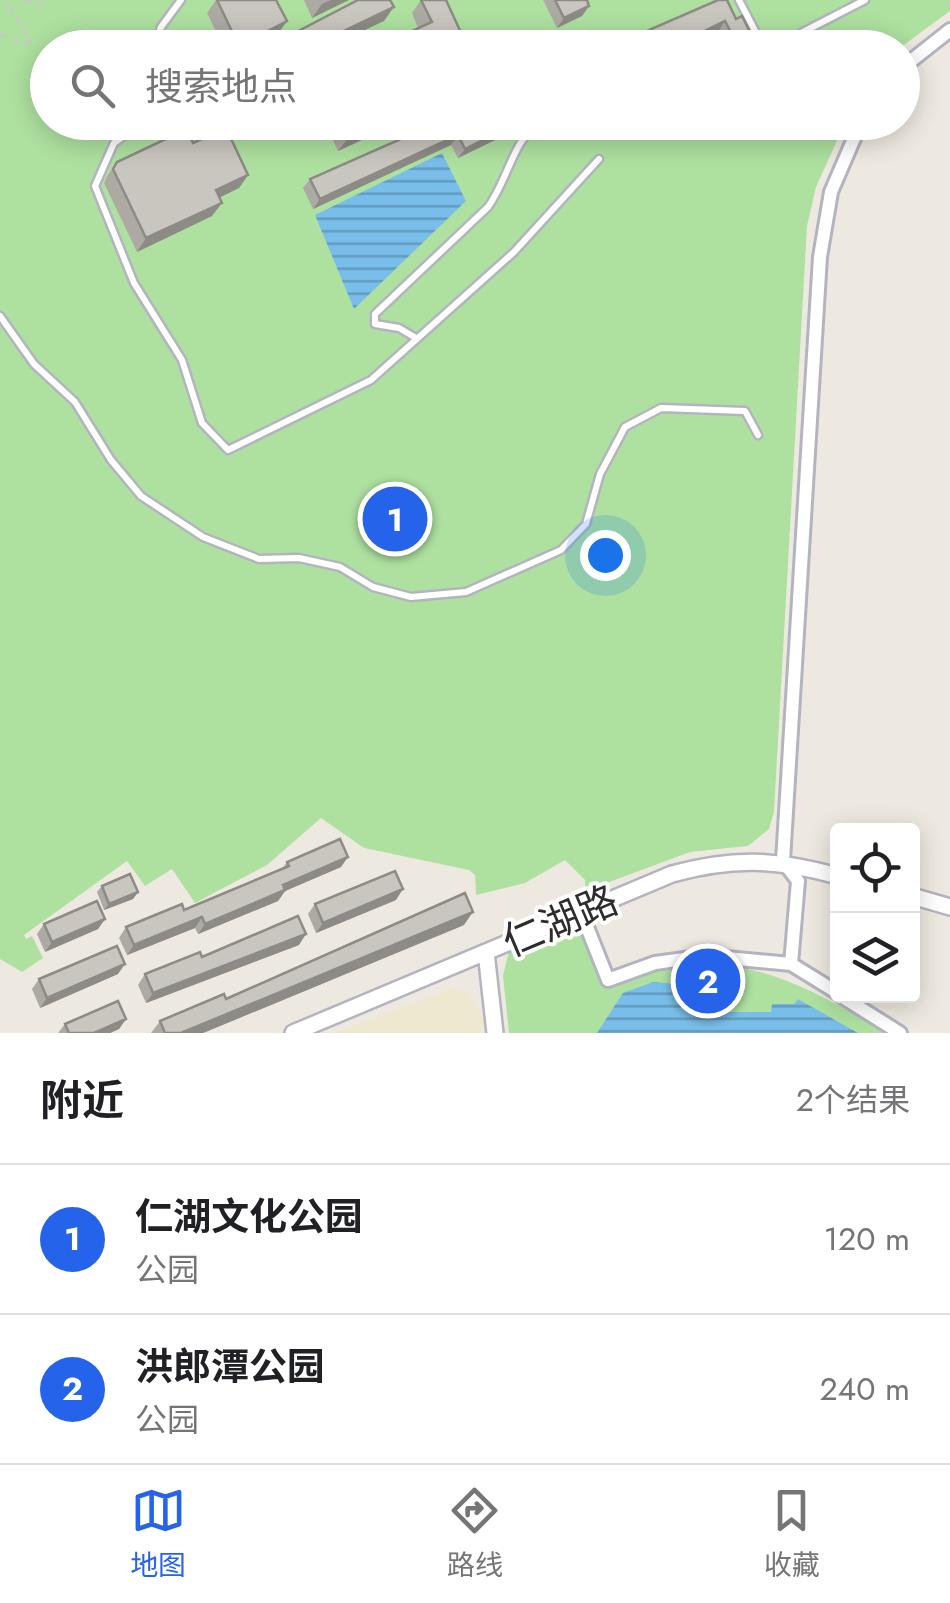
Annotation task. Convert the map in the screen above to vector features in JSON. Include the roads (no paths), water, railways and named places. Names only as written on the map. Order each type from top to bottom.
[{"type":"street","points":[[920,54],[950,30]]},
{"type":"street","points":[[792,964],[798,881],[784,861],[820,257],[831,192],[853,140]]},
{"type":"street","name":"仁湖路","points":[[293,1033],[314,1028],[687,870],[735,862],[784,861],[830,874]]},
{"type":"street","points":[[920,898],[950,906]]},
{"type":"street","points":[[581,912],[608,980],[655,963],[706,956],[792,964],[830,988]]},
{"type":"street","points":[[486,952],[496,1033]]},
{"type":"street","points":[[853,1003],[900,1033]]},
{"type":"lane","points":[[160,30],[181,0]]},
{"type":"lane","points":[[739,0],[755,30]]},
{"type":"lane","points":[[807,30],[865,0]]},
{"type":"lane","points":[[118,140],[95,186],[128,272],[182,360],[202,423],[221,448],[236,450],[357,389],[503,263],[599,159]]},
{"type":"lane","points":[[416,338],[373,320],[488,206],[501,190],[523,140]]},
{"type":"lane","points":[[0,316],[34,364],[75,402],[111,460],[141,496],[202,537],[259,558],[299,558],[340,567],[373,586],[412,597],[466,592],[561,550],[586,524],[600,474],[626,427],[661,408],[745,411],[758,435]]},
{"type":"water","points":[[442,153],[466,201],[354,309],[315,215]]},
{"type":"water","points":[[653,982],[715,987],[718,1012],[771,1012],[772,1004],[794,1004],[798,999],[858,1033],[597,1033],[623,993]]},
{"type":"place","name":"仁湖文化公园","points":[[395,519]]},
{"type":"place","name":"洪郎潭公园","points":[[708,981]]}]
